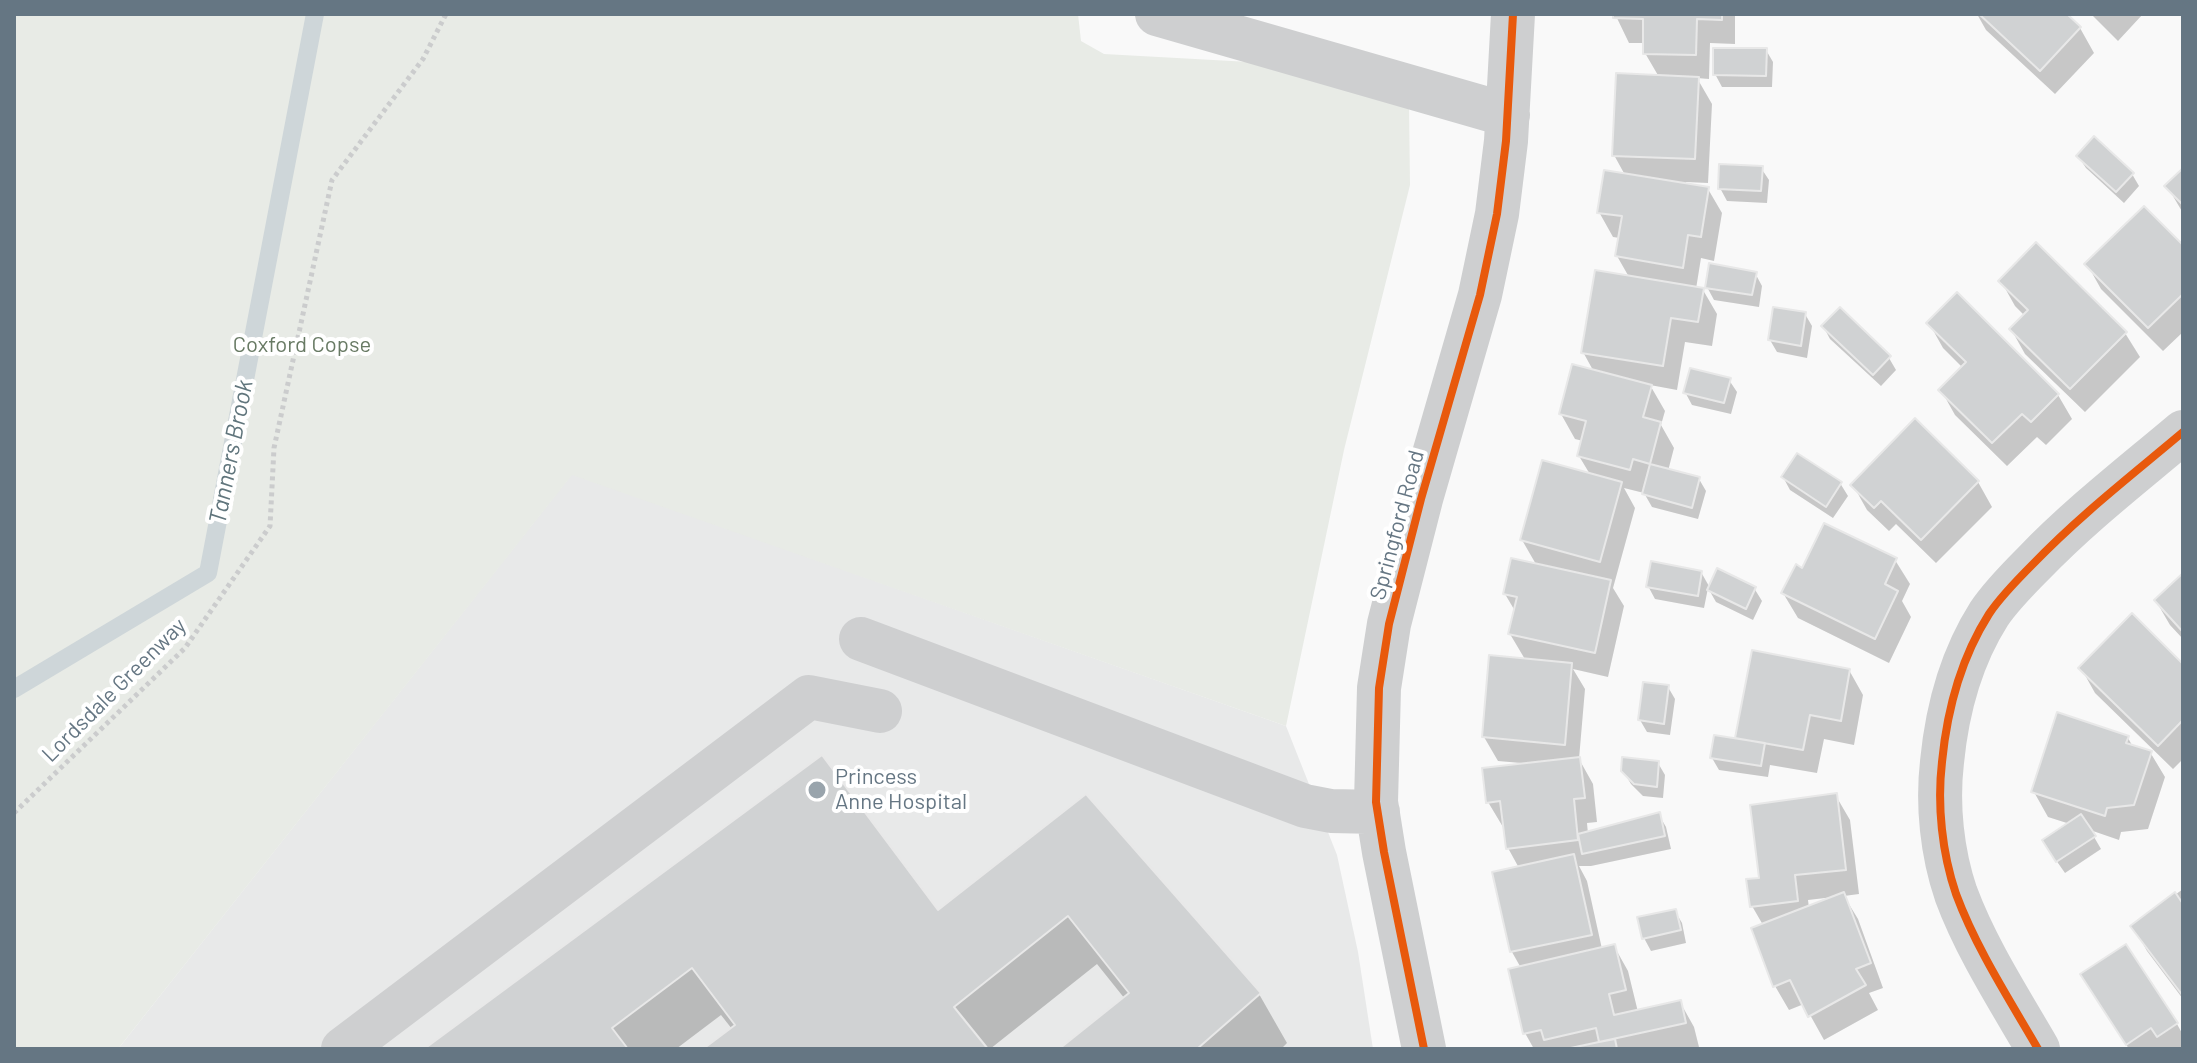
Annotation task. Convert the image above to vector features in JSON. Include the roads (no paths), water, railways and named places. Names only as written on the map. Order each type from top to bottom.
[{"type":"street","points":[[1157,14],[1508,115]]},
{"type":"street","name":"Springford Road","points":[[1424,1049],[1378,812],[1376,746],[1379,688],[1389,624],[1421,499],[1480,295],[1497,214],[1508,115],[1513,14]]},
{"type":"street","points":[[2038,1049],[1980,947],[1956,892],[1944,842],[1939,785],[1945,723],[1962,669],[1989,613],[2019,577],[2068,528],[2183,432]]},
{"type":"street","points":[[861,639],[1305,806],[1331,811],[1378,812]]},
{"type":"street","points":[[343,1049],[809,697],[880,711]]},
{"type":"waterway","name":"Tanners Brook","points":[[14,689],[208,573],[315,14]]},
{"type":"place","name":"Princess Anne Hospital","points":[[817,790]]},
{"type":"park label","name":"Coxford Copse","points":[[302,345]]}]
